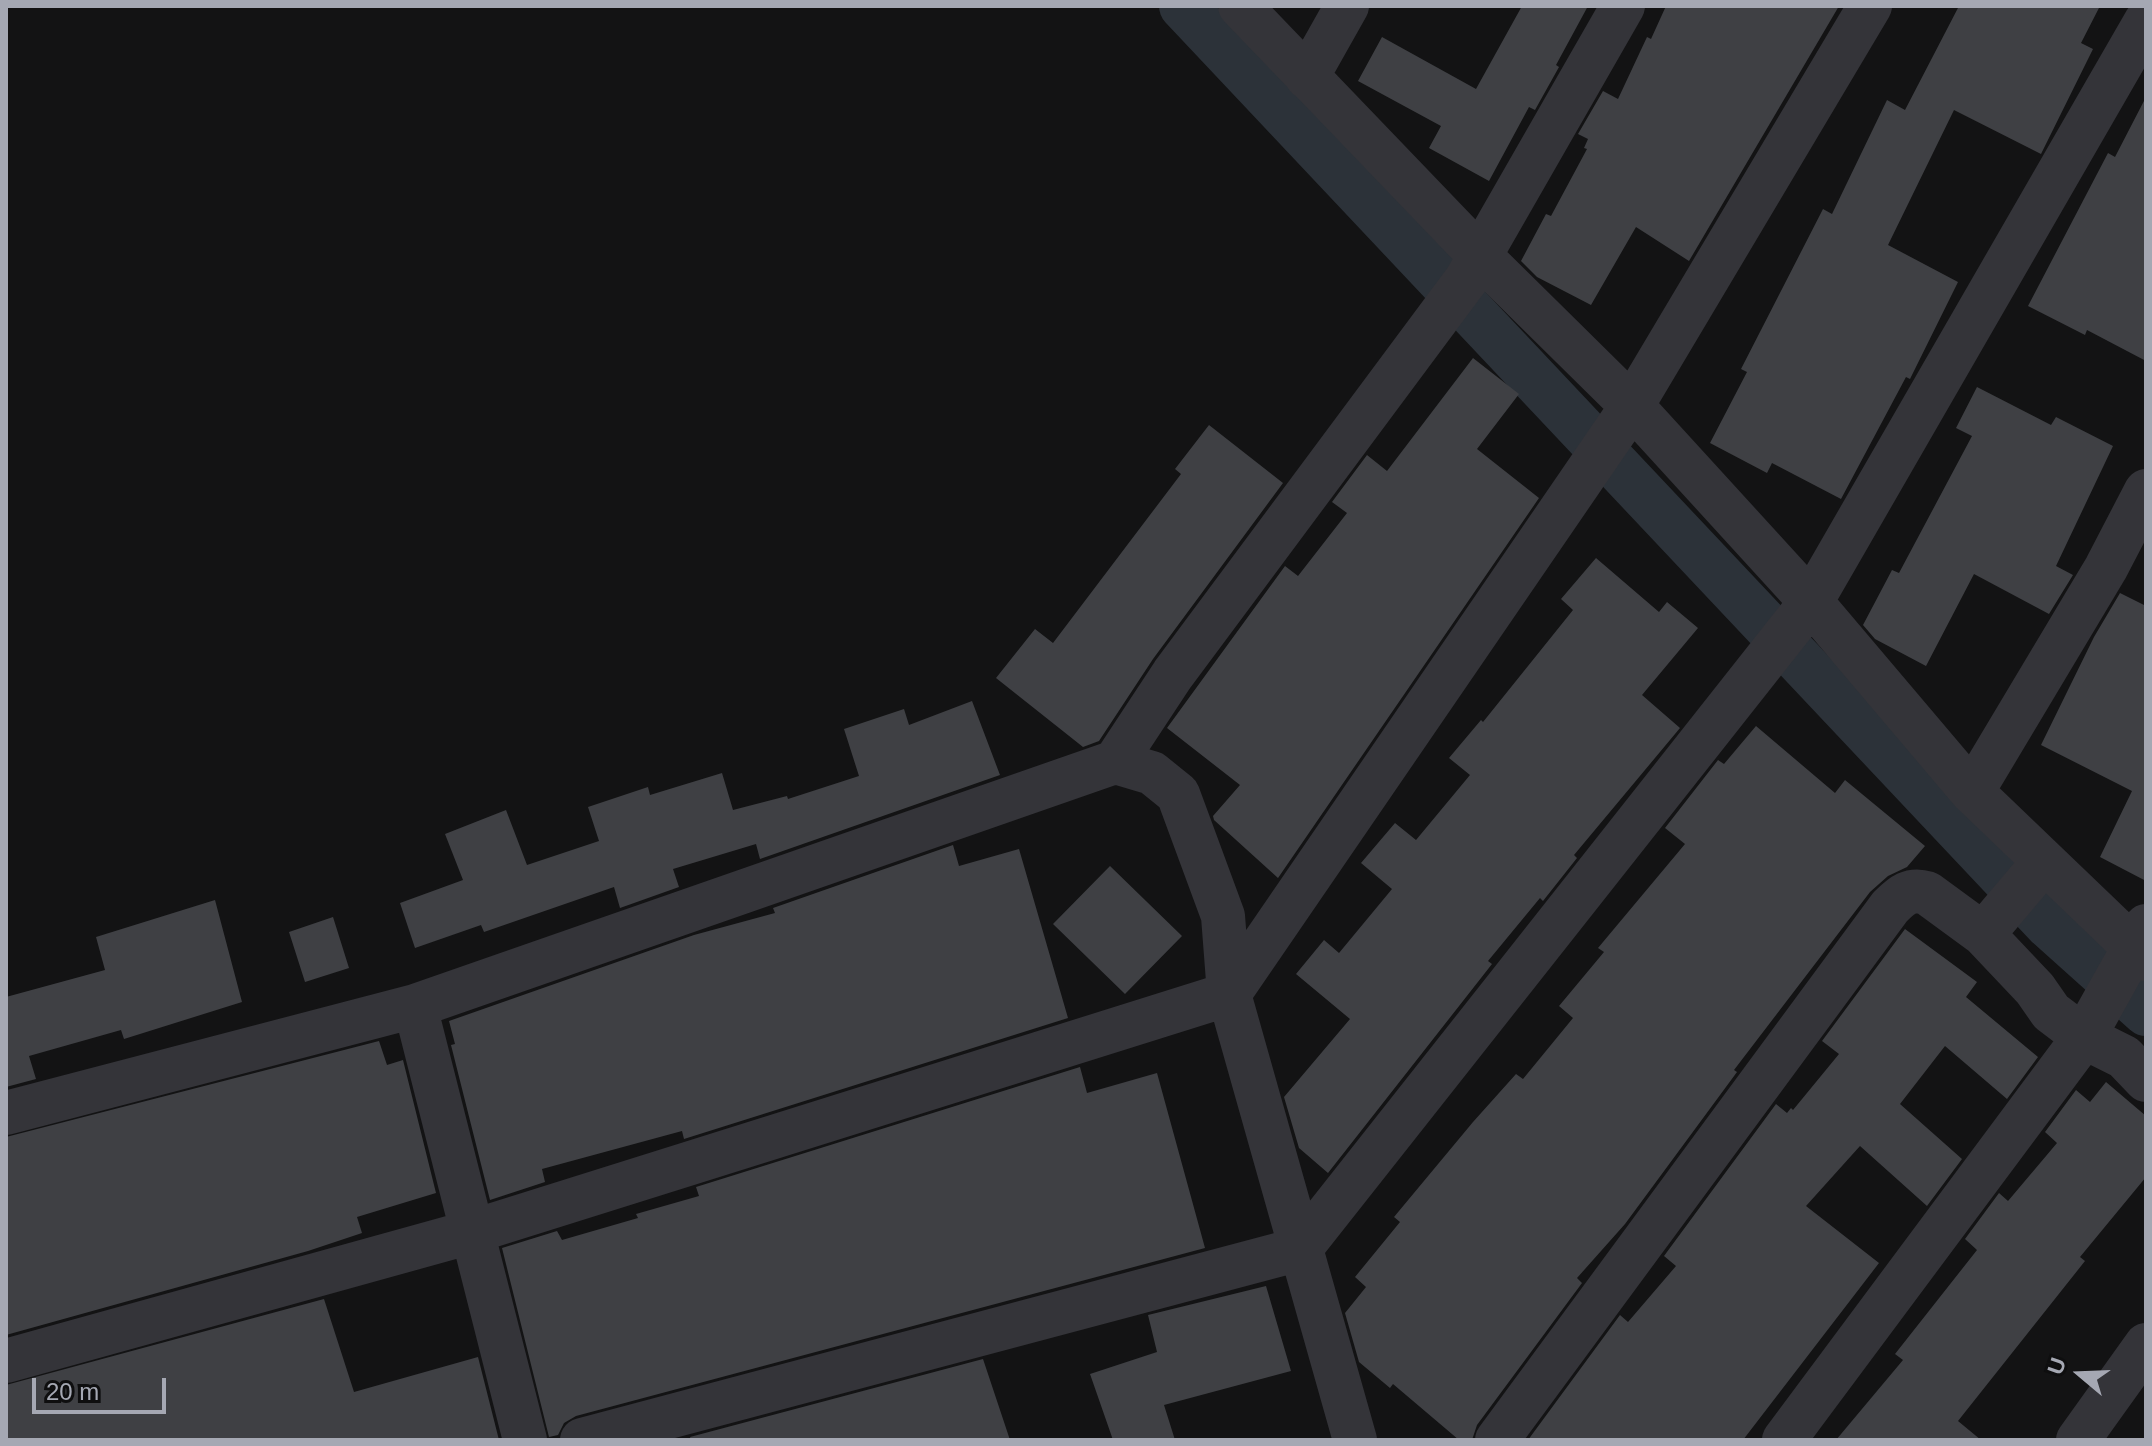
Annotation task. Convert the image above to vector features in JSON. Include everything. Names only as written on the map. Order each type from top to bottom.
[{"type":"street","points":[[1240,6],[1307,77],[1474,268],[1631,407],[1810,604],[2040,866],[2138,950],[2088,1031],[1784,1440]]},
{"type":"street","points":[[1307,77],[1347,6]]},
{"type":"street","points":[[1115,762],[1173,674],[1474,268],[1623,6]]},
{"type":"street","points":[[6,1361],[471,1232],[1229,994],[1631,407],[1870,6]]},
{"type":"street","points":[[582,1440],[1300,1249],[1810,604],[2146,21]]},
{"type":"street","points":[[1972,792],[2106,568],[2146,491]]},
{"type":"street","points":[[6,1113],[415,1006],[1115,762],[1152,773],[1178,794],[1223,916],[1229,994],[1355,1440]]},
{"type":"street","points":[[1992,923],[2040,866]]},
{"type":"street","points":[[1497,1440],[1890,907],[1904,893],[1916,890],[1927,893],[1992,923],[2051,1012],[2088,1031],[2124,1057],[2146,1080]]},
{"type":"street","points":[[415,1006],[525,1440]]},
{"type":"street","points":[[2078,1440],[2146,1345]]},
{"type":"building","points":[[1522,6],[1588,6],[1535,110],[1529,107],[1489,181],[1429,148],[1441,126],[1358,81],[1382,37],[1476,89]]},
{"type":"building","points":[[1666,6],[1839,6],[1689,261],[1636,227],[1591,305],[1537,277],[1521,261],[1546,214],[1551,216],[1587,149],[1584,148],[1588,139],[1578,134],[1603,91],[1618,99],[1647,37],[1651,39]]},
{"type":"building","points":[[1959,6],[2100,6],[2081,43],[2093,49],[2041,154],[1954,110],[1888,245],[1958,282],[1910,379],[1906,377],[1841,499],[1772,463],[1767,473],[1710,443],[1747,372],[1741,369],[1823,209],[1832,214],[1887,100],[1905,110]]},
{"type":"building","points":[[2146,97],[2146,361],[2087,330],[2085,335],[2028,306],[2108,153],[2115,157]]},
{"type":"building","points":[[1473,358],[1519,394],[1477,449],[1539,498],[1278,878],[1214,820],[1213,816],[1240,785],[1167,728],[1285,566],[1298,576],[1347,513],[1332,502],[1367,455],[1387,471]]},
{"type":"building","points":[[1977,387],[2051,425],[2056,417],[2113,446],[2056,566],[2073,575],[2049,614],[1974,574],[1926,666],[1875,639],[1863,625],[1892,570],[1899,573],[1972,436],[1956,428]]},
{"type":"building","points":[[1209,425],[1283,483],[1153,659],[1099,741],[1083,747],[996,678],[1035,629],[1053,643],[1181,474],[1175,469]]},
{"type":"building","points":[[1596,558],[1659,612],[1667,602],[1698,628],[1642,695],[1680,728],[1574,855],[1577,858],[1543,901],[1540,898],[1488,961],[1492,964],[1328,1173],[1299,1148],[1284,1097],[1350,1019],[1296,974],[1324,940],[1339,953],[1392,889],[1361,863],[1395,823],[1416,840],[1470,775],[1449,758],[1481,720],[1483,722],[1573,610],[1561,599]]},
{"type":"building","points":[[2120,593],[2146,606],[2146,881],[2100,857],[2132,791],[2041,745],[2094,637]]},
{"type":"building","points":[[972,701],[1000,775],[760,859],[756,844],[673,869],[679,887],[620,908],[614,887],[484,932],[481,925],[415,948],[400,903],[463,880],[445,834],[506,810],[527,865],[599,841],[588,807],[648,787],[650,795],[722,773],[733,810],[787,796],[788,799],[859,776],[844,729],[904,709],[909,725]]},
{"type":"building","points":[[1756,726],[1835,793],[1845,780],[1925,846],[1907,867],[1888,876],[1870,892],[1734,1070],[1737,1072],[1625,1224],[1577,1278],[1582,1283],[1477,1425],[1472,1440],[1459,1440],[1393,1384],[1390,1388],[1359,1362],[1345,1313],[1366,1287],[1355,1277],[1400,1222],[1394,1217],[1473,1122],[1516,1074],[1523,1079],[1573,1018],[1559,1006],[1604,952],[1598,948],[1685,844],[1665,828],[1718,760],[1724,764]]},
{"type":"building","points":[[953,845],[959,866],[1019,849],[1068,1018],[684,1139],[682,1131],[542,1169],[545,1182],[490,1200],[451,1045],[455,1044],[449,1021],[694,935],[775,913],[773,908]]},
{"type":"building","points":[[1110,866],[1182,936],[1125,994],[1053,924]]},
{"type":"building","points":[[215,900],[242,1002],[124,1039],[121,1030],[29,1056],[36,1079],[6,1087],[6,997],[105,970],[96,937]]},
{"type":"building","points":[[333,917],[349,968],[305,982],[289,932]]},
{"type":"building","points":[[1905,929],[1977,982],[1966,997],[2038,1057],[2007,1099],[1945,1046],[1900,1104],[1962,1159],[1927,1206],[1860,1146],[1806,1206],[1879,1263],[1743,1440],[1528,1440],[1620,1315],[1628,1322],[1676,1266],[1664,1256],[1776,1104],[1787,1113],[1791,1108],[1793,1110],[1839,1054],[1822,1041]]},
{"type":"building","points":[[379,1041],[387,1065],[403,1060],[436,1193],[357,1217],[362,1233],[308,1251],[6,1335],[6,1137]]},
{"type":"building","points":[[1080,1067],[1087,1093],[1157,1073],[1205,1248],[576,1416],[564,1423],[558,1435],[549,1437],[502,1248],[557,1231],[562,1240],[638,1218],[636,1214],[699,1196],[696,1187]]},
{"type":"building","points":[[2106,1082],[2146,1116],[2146,1177],[2080,1257],[2085,1261],[1958,1421],[1981,1440],[1836,1440],[1903,1360],[1895,1354],[1977,1250],[1965,1239],[1999,1193],[2008,1201],[2057,1143],[2045,1132],[2076,1090],[2090,1102]]},
{"type":"building","points":[[1266,1286],[1291,1371],[1164,1405],[1175,1440],[1113,1440],[1090,1374],[1157,1352],[1148,1315]]},
{"type":"building","points":[[324,1299],[354,1392],[478,1357],[499,1440],[6,1440],[6,1385]]},
{"type":"building","points":[[983,1359],[1010,1440],[691,1440],[690,1437]]},
{"type":"waterway","points":[[1183,6],[2049,925],[2146,1012]]}]
